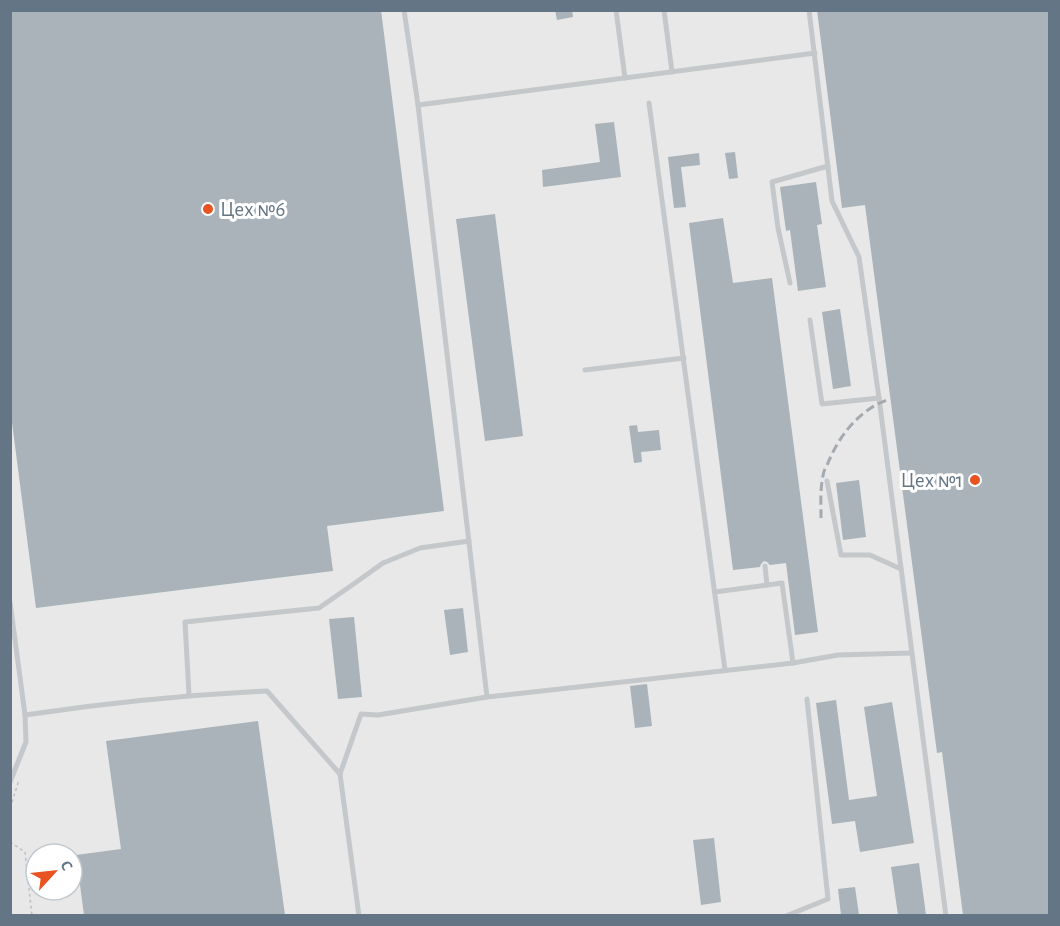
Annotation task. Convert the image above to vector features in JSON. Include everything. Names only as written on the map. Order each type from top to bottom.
[{"type":"lane","points":[[404,10],[418,105],[487,697]]},
{"type":"lane","points":[[616,10],[625,78]]},
{"type":"lane","points":[[664,10],[672,72]]},
{"type":"lane","points":[[809,10],[832,201],[859,256],[946,915]]},
{"type":"lane","points":[[418,105],[815,53]]},
{"type":"lane","points":[[649,103],[725,670]]},
{"type":"lane","points":[[790,282],[778,228],[772,182],[828,166]]},
{"type":"lane","points":[[810,320],[822,404],[879,398]]},
{"type":"lane","points":[[585,370],[684,358]]},
{"type":"lane","points":[[827,481],[841,555],[870,555],[901,569]]},
{"type":"lane","points":[[189,695],[185,622],[319,608],[383,563],[420,548],[469,541]]},
{"type":"lane","points":[[765,566],[767,585]]},
{"type":"lane","points":[[715,592],[782,583],[793,663]]},
{"type":"lane","points":[[10,602],[25,715],[26,742],[10,782]]},
{"type":"lane","points":[[359,915],[340,774],[361,714],[378,715],[487,697],[793,663],[838,655],[911,653]]},
{"type":"lane","points":[[25,715],[189,695],[267,691],[340,774]]},
{"type":"lane","points":[[786,915],[828,899],[807,699]]},
{"type":"path","points":[[10,842],[25,852],[32,915]]},
{"type":"shaded area","points":[[10,11],[1049,11],[1049,915],[11,915]]},
{"type":"building","name":"Цех №6","points":[[10,10],[381,10],[444,511],[327,526],[333,571],[36,608],[10,407]]},
{"type":"building","points":[[555,10],[572,10],[573,17],[557,20]]},
{"type":"building","name":"Цех №1","points":[[817,10],[1050,10],[1050,915],[963,915],[942,752],[937,753],[865,205],[842,208]]},
{"type":"building","points":[[614,122],[621,177],[543,187],[542,170],[600,162],[595,124]]},
{"type":"building","points":[[735,152],[738,178],[729,179],[725,153]]},
{"type":"building","points":[[699,153],[700,165],[681,167],[686,207],[674,208],[668,157]]},
{"type":"building","points":[[816,182],[822,224],[817,225],[826,287],[798,291],[790,230],[786,231],[780,187]]},
{"type":"building","points":[[495,214],[523,436],[485,441],[456,219]]},
{"type":"building","points":[[723,218],[733,283],[772,278],[818,632],[795,635],[786,563],[770,565],[764,561],[760,567],[733,570],[689,223]]},
{"type":"building","points":[[840,309],[851,386],[833,389],[822,312]]},
{"type":"building","points":[[637,425],[638,432],[659,430],[661,450],[641,452],[642,462],[634,463],[629,426]]},
{"type":"building","points":[[859,480],[866,537],[843,540],[836,483]]},
{"type":"building","points":[[463,608],[468,652],[450,655],[444,610]]},
{"type":"building","points":[[354,617],[362,697],[338,699],[329,619]]},
{"type":"building","points":[[647,684],[652,726],[635,728],[630,686]]},
{"type":"building","points":[[836,700],[849,800],[877,796],[864,707],[892,702],[914,843],[860,852],[855,821],[832,824],[816,703]]},
{"type":"building","points":[[258,721],[285,915],[84,915],[84,854],[121,849],[106,741]]},
{"type":"building","points":[[714,838],[721,902],[701,905],[693,840]]},
{"type":"building","points":[[919,863],[926,915],[898,915],[891,867]]},
{"type":"building","points":[[855,887],[859,915],[841,915],[838,889]]},
{"type":"railway","points":[[821,518],[823,474],[838,443],[859,417],[887,400]]},
{"type":"place","name":"Цех №6","points":[[208,209]]},
{"type":"place","name":"Цех №1","points":[[975,480]]}]
